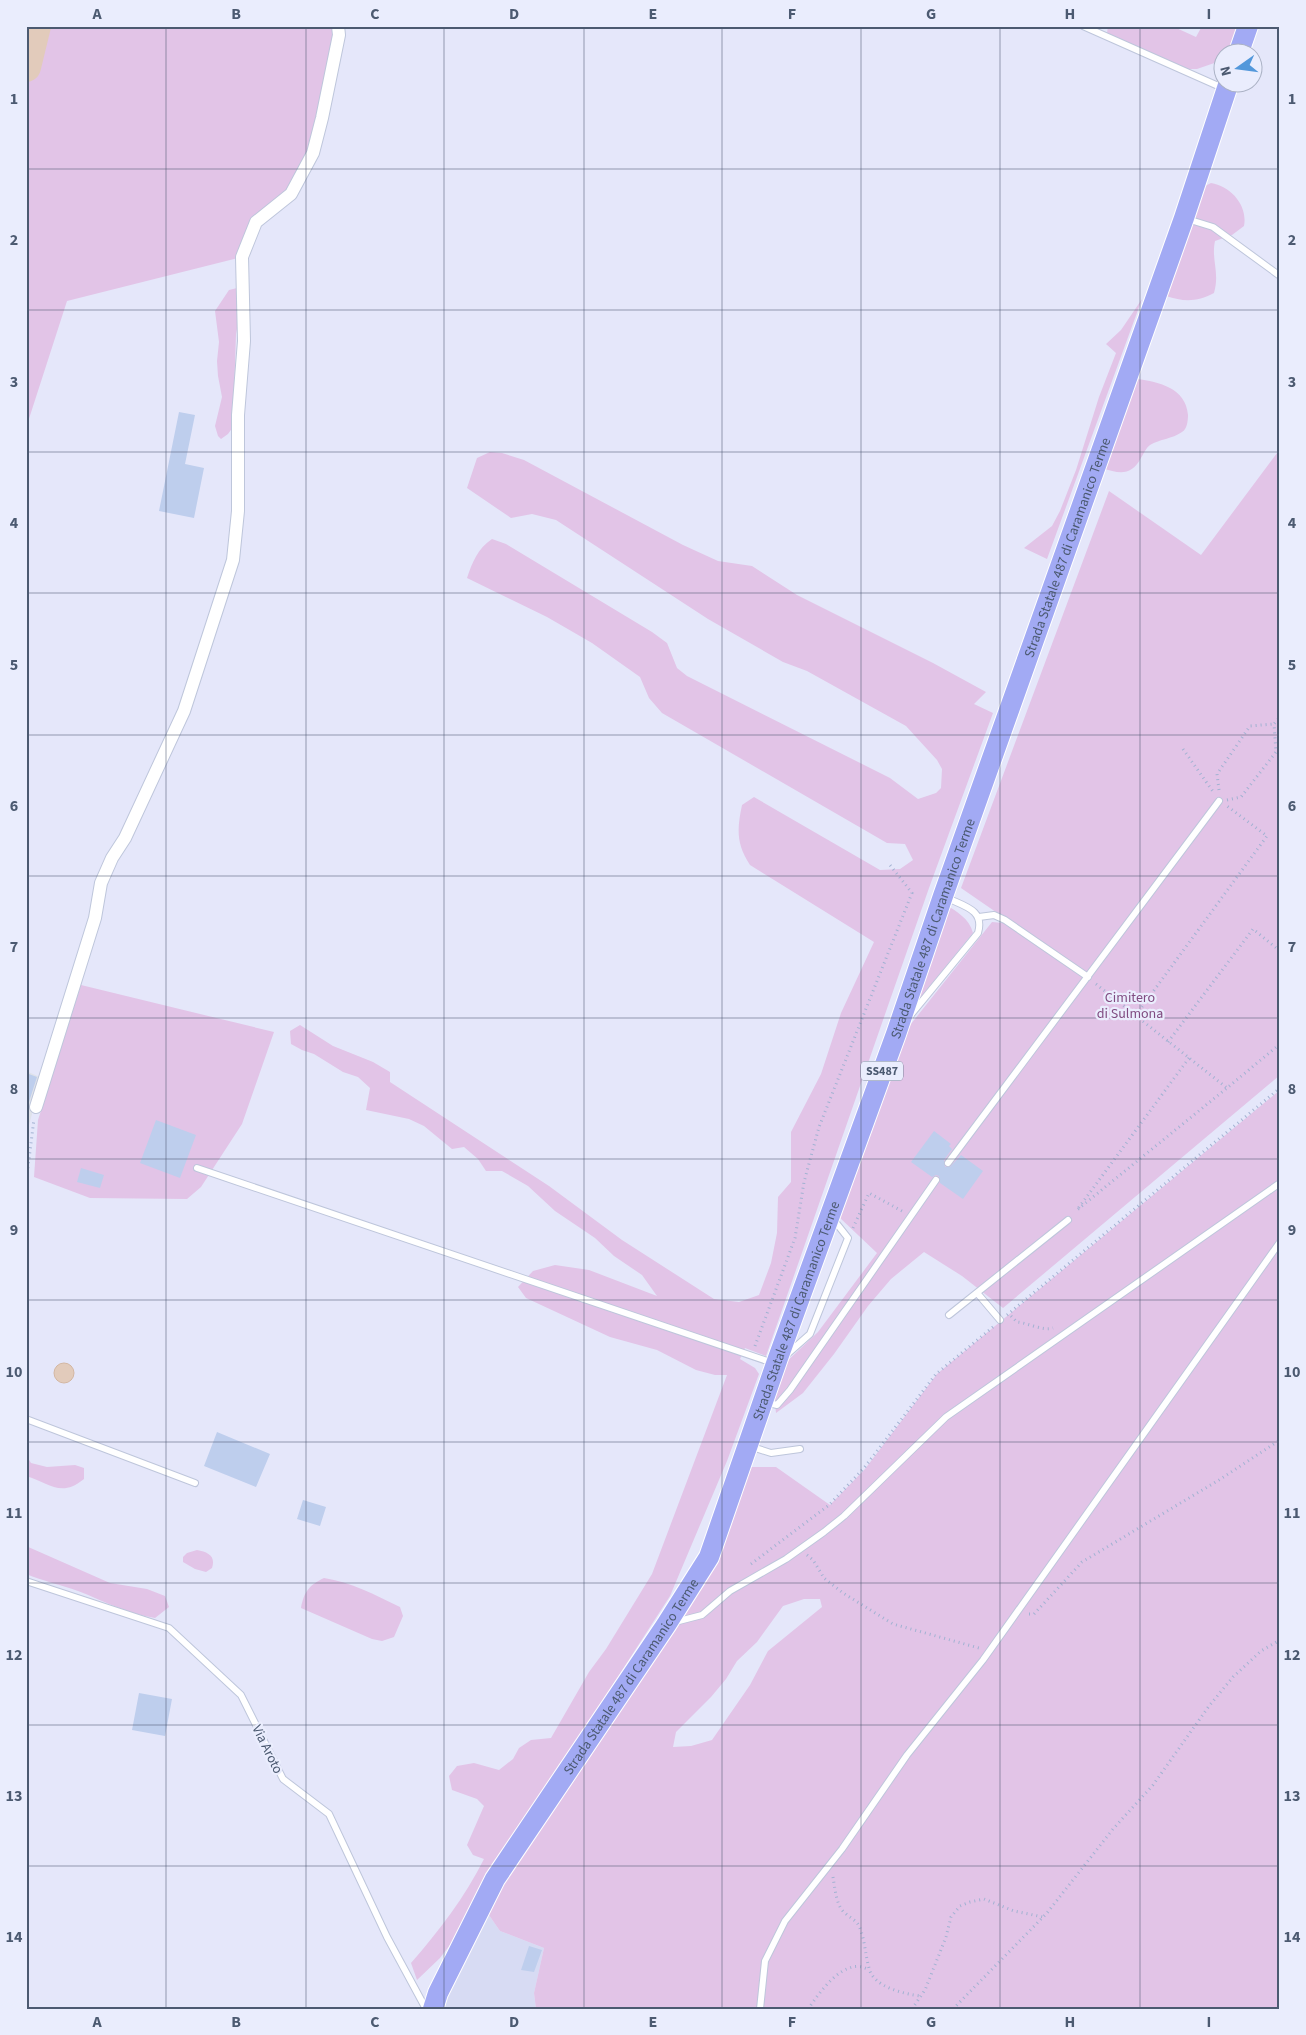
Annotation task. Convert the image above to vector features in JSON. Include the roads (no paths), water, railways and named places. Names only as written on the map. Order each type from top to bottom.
[{"type":"main road","points":[[1242,42],[1248,26]]},
{"type":"main road","name":"Strada Statale 487 di Caramanico Terme","points":[[433,2009],[438,1992],[495,1879],[666,1626],[709,1558],[829,1214],[896,1034],[943,896],[1184,218],[1226,92]]},
{"type":"street","points":[[36,1107],[95,918],[101,883],[184,710],[233,560],[238,511],[238,415],[244,341],[242,257],[256,222],[291,194],[313,153],[339,35],[338,26]]},
{"type":"lane","points":[[1083,26],[1214,80]]},
{"type":"lane","points":[[1184,218],[1213,228],[1280,276]]},
{"type":"lane","points":[[948,1164],[1219,801]]},
{"type":"lane","points":[[896,1034],[978,933],[981,922],[979,917],[971,909],[943,896]]},
{"type":"lane","points":[[979,917],[994,915],[1005,920],[1088,977]]},
{"type":"lane","points":[[197,1168],[751,1356],[777,1361],[787,1357],[810,1334],[848,1238],[829,1214]]},
{"type":"lane","points":[[764,1402],[777,1405],[790,1390],[936,1180]]},
{"type":"lane","points":[[666,1626],[683,1619],[702,1615],[730,1591],[799,1550],[844,1516],[946,1417],[1280,1183]]},
{"type":"lane","points":[[949,1315],[978,1294],[1068,1220]]},
{"type":"lane","points":[[760,2009],[766,1961],[785,1921],[830,1864],[907,1755],[990,1651],[1280,1242]]},
{"type":"lane","points":[[978,1294],[1000,1320]]},
{"type":"lane","points":[[26,1419],[195,1483]]},
{"type":"lane","points":[[748,1446],[771,1453],[800,1450]]},
{"type":"lane","name":"Via Aroto","points":[[26,1581],[169,1628],[241,1695],[283,1779],[329,1814],[387,1937],[426,2009]]},
{"type":"waterway","points":[[26,67],[36,26]]},
{"type":"park label","name":"Cimitero di Sulmona","points":[[1130,1006]]}]
